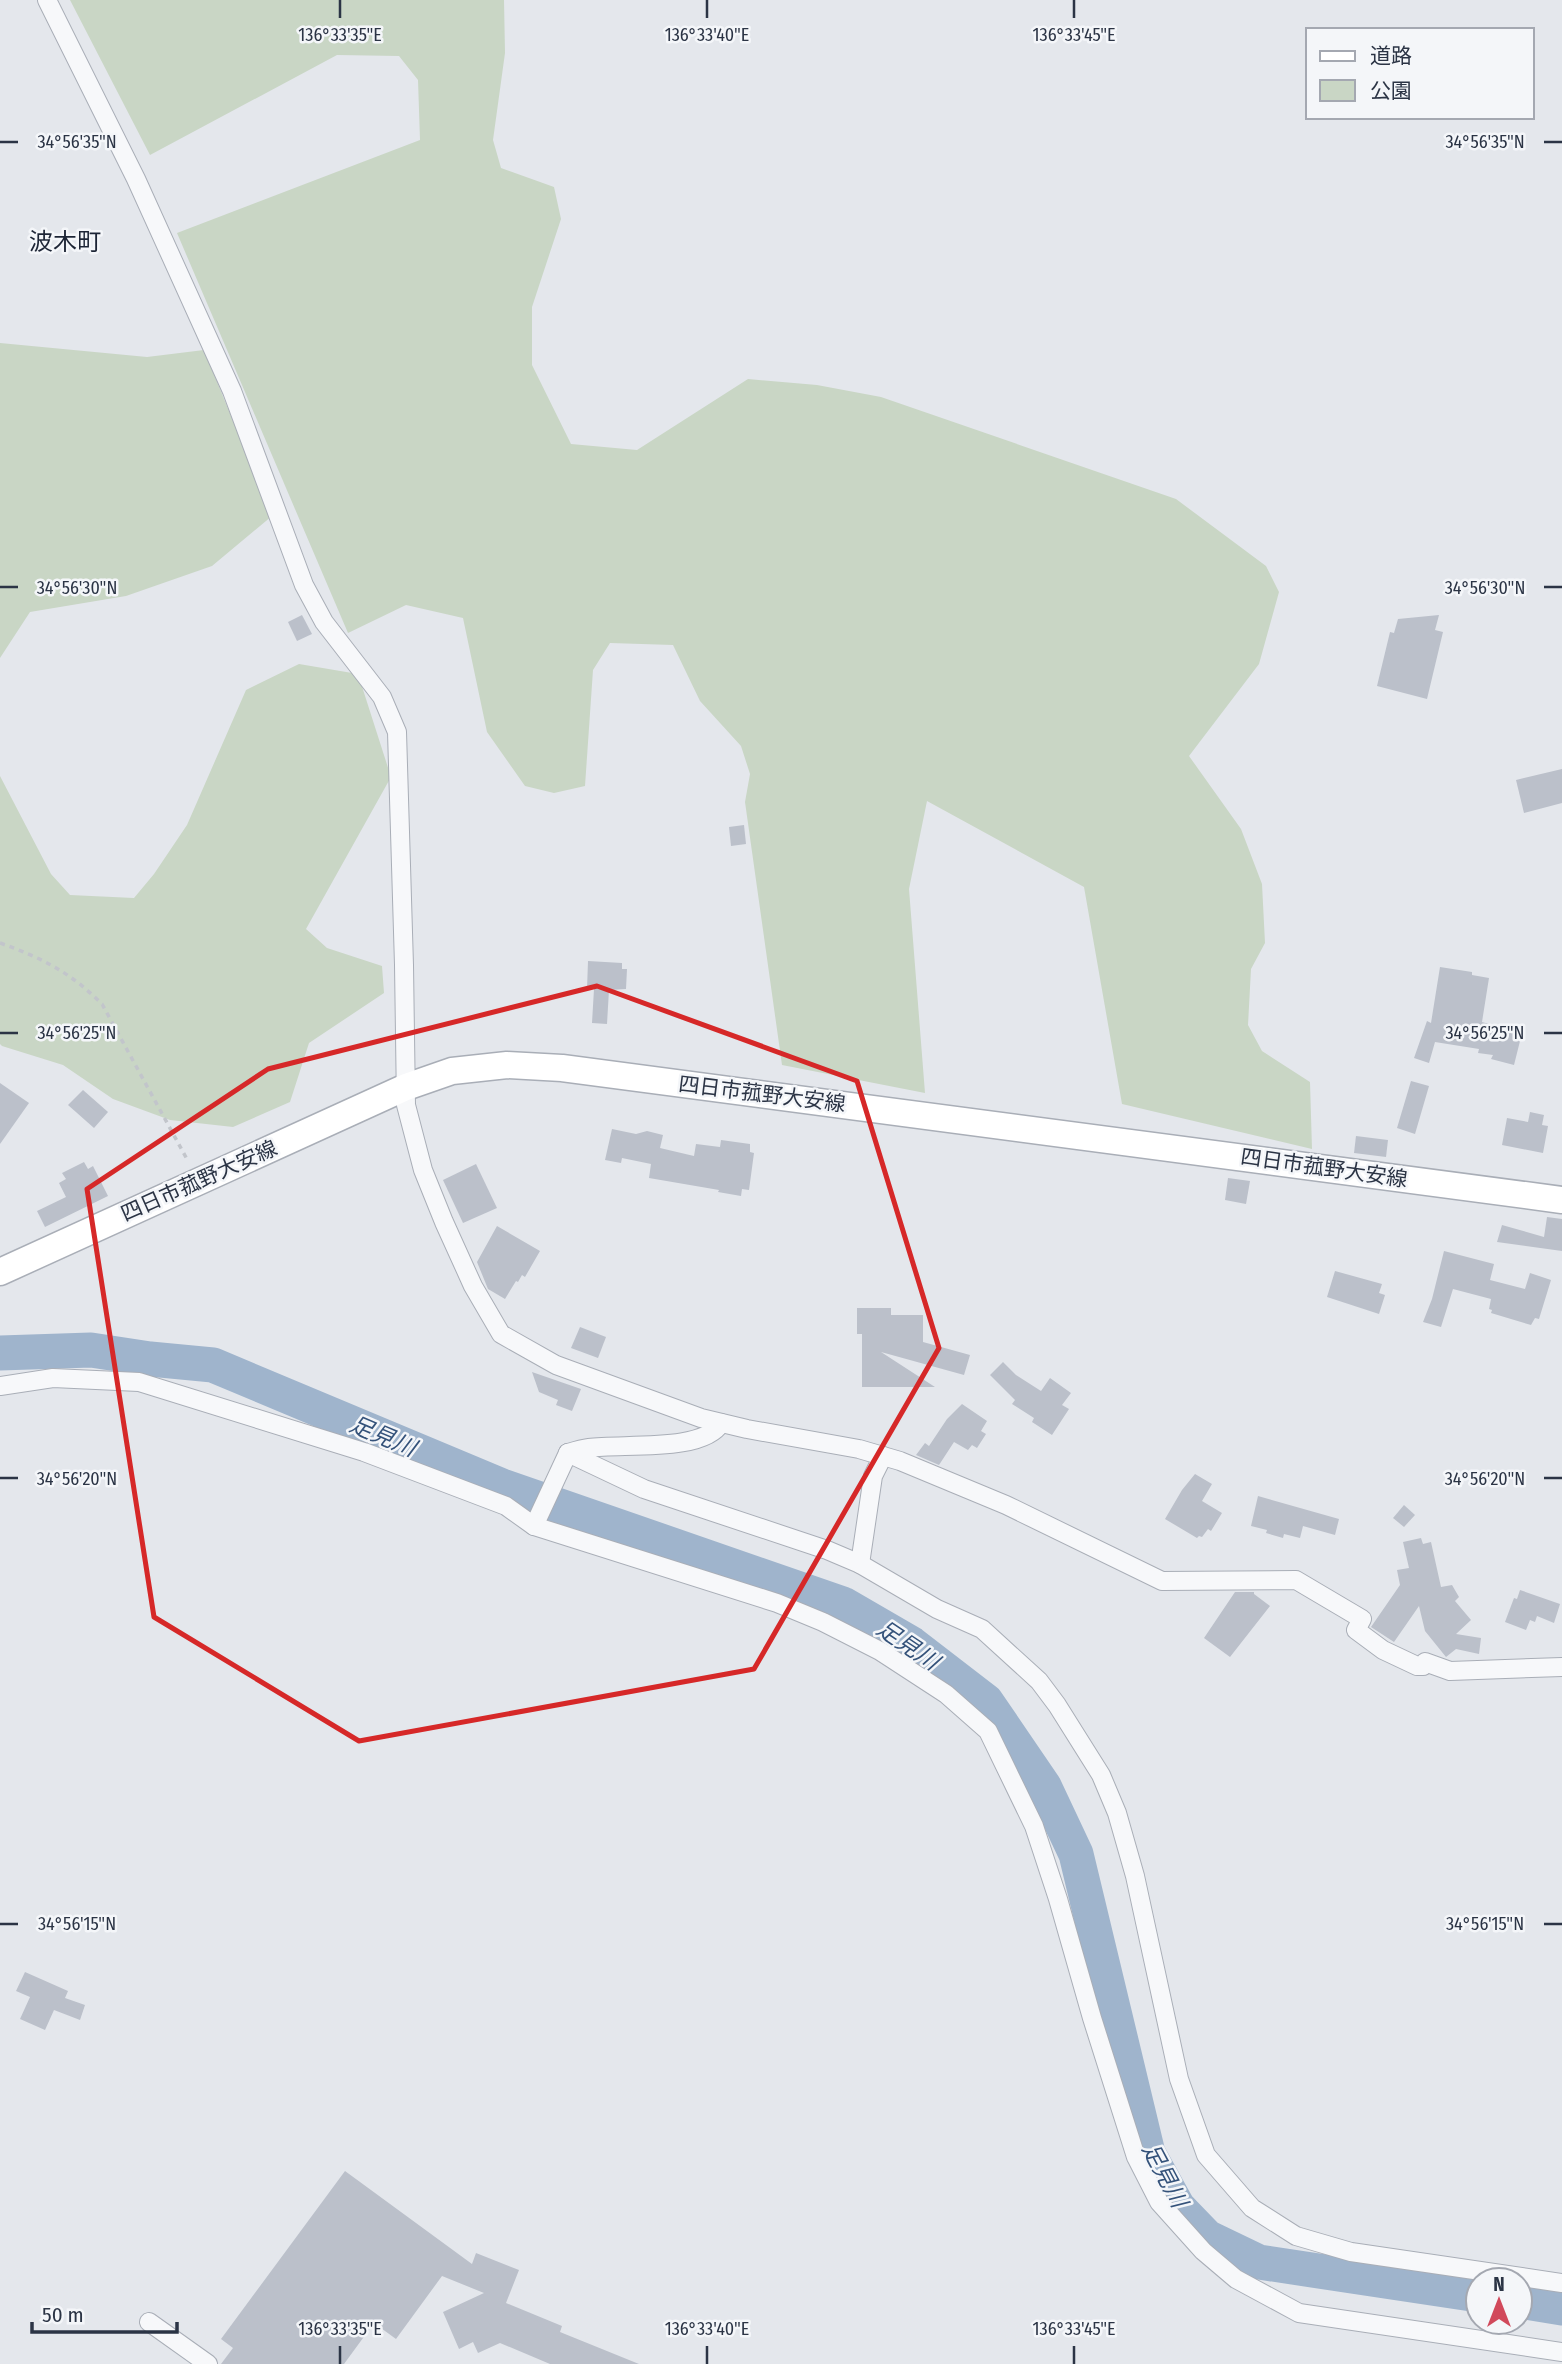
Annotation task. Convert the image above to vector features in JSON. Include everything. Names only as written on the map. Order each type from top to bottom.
[{"type":"main road","name":"四日市菰野大安線","points":[[0,1272],[406,1087],[452,1071],[507,1065],[562,1068],[1562,1200]]},
{"type":"street","points":[[47,0],[136,179],[232,391],[304,585],[324,622],[382,697],[397,732],[406,1105],[424,1170],[473,1286],[501,1334],[523,1348],[577,1374],[721,1423],[883,1456],[1006,1505],[1162,1581],[1296,1580],[1362,1619],[1356,1630],[1383,1650],[1417,1666],[1423,1666],[1425,1662],[1450,1671],[1562,1667]]},
{"type":"street","points":[[0,1386],[53,1378],[139,1382],[364,1452],[506,1506],[534,1526],[777,1602],[880,1651],[946,1694],[988,1731],[1034,1826],[1136,2157],[1158,2202],[1203,2251],[1236,2279],[1299,2313],[1562,2352]]},
{"type":"street","points":[[534,1526],[568,1453],[590,1447],[662,1445],[716,1432],[721,1423]]},
{"type":"street","points":[[568,1453],[644,1489],[827,1550],[860,1564],[937,1609],[982,1629],[1040,1681],[1101,1775],[1117,1813],[1135,1877],[1179,2079],[1206,2155],[1252,2207],[1296,2236],[1351,2252],[1562,2283]]},
{"type":"street","points":[[860,1564],[873,1476],[883,1456]]},
{"type":"street","points":[[149,2322],[208,2364]]},
{"type":"path","points":[[0,943],[39,957],[82,984],[102,1004],[199,1181]]},
{"type":"highlighted area","points":[[597,986],[857,1081],[939,1348],[754,1669],[359,1741],[154,1617],[87,1189],[268,1069]]},
{"type":"green space","points":[[70,0],[504,0],[505,53],[493,140],[501,168],[554,187],[561,219],[532,307],[532,365],[571,444],[637,450],[748,379],[817,385],[881,397],[1176,499],[1266,566],[1279,592],[1259,664],[1189,756],[1241,829],[1262,884],[1265,943],[1251,969],[1248,1025],[1262,1051],[1310,1082],[1312,1149],[1122,1104],[1084,887],[927,801],[909,889],[925,1093],[782,1065],[745,802],[750,774],[741,746],[700,701],[673,645],[610,643],[593,670],[585,786],[554,793],[525,786],[487,732],[463,618],[406,605],[348,633],[177,233],[420,140],[418,80],[399,56],[337,55],[150,155]]},
{"type":"green space","points":[[0,343],[147,357],[204,350],[272,516],[212,566],[126,596],[30,612],[0,658]]},
{"type":"green space","points":[[299,664],[358,674],[391,777],[306,929],[327,948],[382,966],[384,993],[309,1043],[290,1102],[233,1127],[170,1120],[113,1099],[63,1065],[2,1046],[0,776],[51,874],[70,895],[134,898],[187,825],[246,690]]},
{"type":"building","points":[[302,615],[312,634],[297,641],[288,622]]},
{"type":"building","points":[[1439,615],[1435,630],[1443,632],[1427,699],[1377,686],[1390,632],[1394,633],[1398,619]]},
{"type":"building","points":[[1562,769],[1562,803],[1524,813],[1516,780]]},
{"type":"building","points":[[744,825],[746,844],[731,846],[729,827]]},
{"type":"building","points":[[588,961],[622,963],[622,969],[627,969],[626,989],[609,990],[607,1024],[592,1023],[594,989],[587,989]]},
{"type":"building","points":[[1440,967],[1472,972],[1472,975],[1489,978],[1482,1022],[1522,1033],[1514,1065],[1491,1059],[1493,1055],[1478,1053],[1479,1049],[1435,1042],[1429,1063],[1414,1058],[1427,1021],[1431,1023]]},
{"type":"building","points":[[1411,1081],[1429,1086],[1415,1134],[1397,1128]]},
{"type":"building","points":[[0,1083],[29,1103],[0,1144]]},
{"type":"building","points":[[83,1090],[108,1112],[94,1128],[68,1105]]},
{"type":"building","points":[[1530,1112],[1544,1115],[1542,1125],[1548,1126],[1543,1153],[1502,1145],[1507,1118],[1528,1122]]},
{"type":"building","points":[[612,1129],[636,1134],[647,1131],[663,1135],[660,1148],[694,1156],[696,1144],[720,1147],[721,1140],[750,1144],[750,1152],[754,1153],[749,1190],[742,1189],[741,1196],[649,1178],[651,1164],[622,1158],[621,1163],[605,1160]]},
{"type":"building","points":[[1356,1136],[1388,1140],[1386,1157],[1354,1153]]},
{"type":"building","points":[[84,1162],[88,1169],[93,1166],[108,1196],[45,1227],[37,1211],[66,1197],[59,1183],[66,1179],[62,1173]]},
{"type":"building","points":[[476,1164],[497,1208],[463,1223],[443,1180]]},
{"type":"building","points":[[1228,1178],[1250,1181],[1246,1204],[1225,1200]]},
{"type":"building","points":[[1547,1217],[1562,1219],[1562,1251],[1497,1242],[1502,1225],[1544,1237]]},
{"type":"building","points":[[497,1226],[540,1251],[525,1277],[522,1275],[518,1282],[516,1281],[505,1299],[488,1289],[477,1262]]},
{"type":"building","points":[[1444,1251],[1494,1264],[1490,1280],[1525,1289],[1530,1273],[1551,1280],[1539,1319],[1535,1318],[1531,1325],[1491,1313],[1491,1299],[1453,1289],[1441,1327],[1423,1322],[1432,1299]]},
{"type":"building","points":[[1335,1271],[1382,1284],[1379,1293],[1385,1295],[1379,1314],[1327,1297]]},
{"type":"building","points":[[857,1308],[891,1308],[891,1315],[923,1315],[923,1342],[970,1355],[964,1375],[881,1352],[935,1387],[862,1387],[862,1334],[857,1334]]},
{"type":"building","points":[[580,1327],[606,1337],[598,1358],[571,1348]]},
{"type":"building","points":[[1003,1362],[1016,1375],[1041,1391],[1050,1378],[1071,1393],[1062,1405],[1069,1409],[1052,1435],[1032,1422],[1034,1418],[1012,1404],[1015,1400],[990,1375]]},
{"type":"building","points":[[532,1372],[581,1389],[572,1411],[556,1405],[558,1400],[539,1392]]},
{"type":"building","points":[[962,1404],[987,1421],[981,1431],[986,1434],[977,1448],[972,1445],[968,1450],[954,1442],[939,1465],[916,1455],[925,1443],[929,1446],[947,1419]]},
{"type":"building","points":[[1195,1474],[1212,1484],[1202,1501],[1222,1513],[1211,1531],[1208,1529],[1202,1537],[1197,1538],[1165,1519]]},
{"type":"building","points":[[1258,1496],[1339,1519],[1335,1535],[1303,1526],[1300,1538],[1284,1534],[1283,1538],[1251,1526]]},
{"type":"building","points":[[1404,1505],[1415,1515],[1404,1527],[1393,1518]]},
{"type":"building","points":[[1421,1538],[1423,1544],[1431,1542],[1441,1587],[1452,1585],[1459,1597],[1455,1601],[1471,1620],[1456,1634],[1481,1638],[1479,1654],[1456,1649],[1446,1657],[1425,1631],[1419,1606],[1394,1642],[1371,1627],[1400,1585],[1397,1570],[1409,1568],[1403,1542]]},
{"type":"building","points":[[1520,1590],[1560,1604],[1554,1623],[1537,1616],[1535,1622],[1530,1620],[1526,1630],[1505,1622]]},
{"type":"building","points":[[1235,1592],[1254,1592],[1270,1606],[1230,1657],[1204,1638]]},
{"type":"building","points":[[25,1972],[68,1991],[65,1998],[85,2005],[80,2020],[54,2010],[45,2030],[20,2019],[30,1997],[16,1991]]},
{"type":"building","points":[[345,2171],[472,2264],[476,2253],[519,2270],[506,2303],[562,2326],[560,2332],[639,2364],[550,2364],[500,2343],[478,2353],[473,2342],[459,2349],[443,2312],[484,2293],[442,2276],[396,2339],[374,2323],[344,2364],[221,2364],[233,2348],[221,2339]]},
{"type":"waterway","name":"足見川","points":[[0,1353],[91,1350],[213,1365],[502,1486],[843,1604],[912,1644],[986,1701],[1044,1786],[1076,1854],[1148,2153],[1178,2207],[1207,2237],[1259,2262],[1464,2293]]},
{"type":"waterway","name":"足見川","points":[[1534,2303],[1562,2308]]},
{"type":"district","name":"波木町","points":[[65,242]]}]
